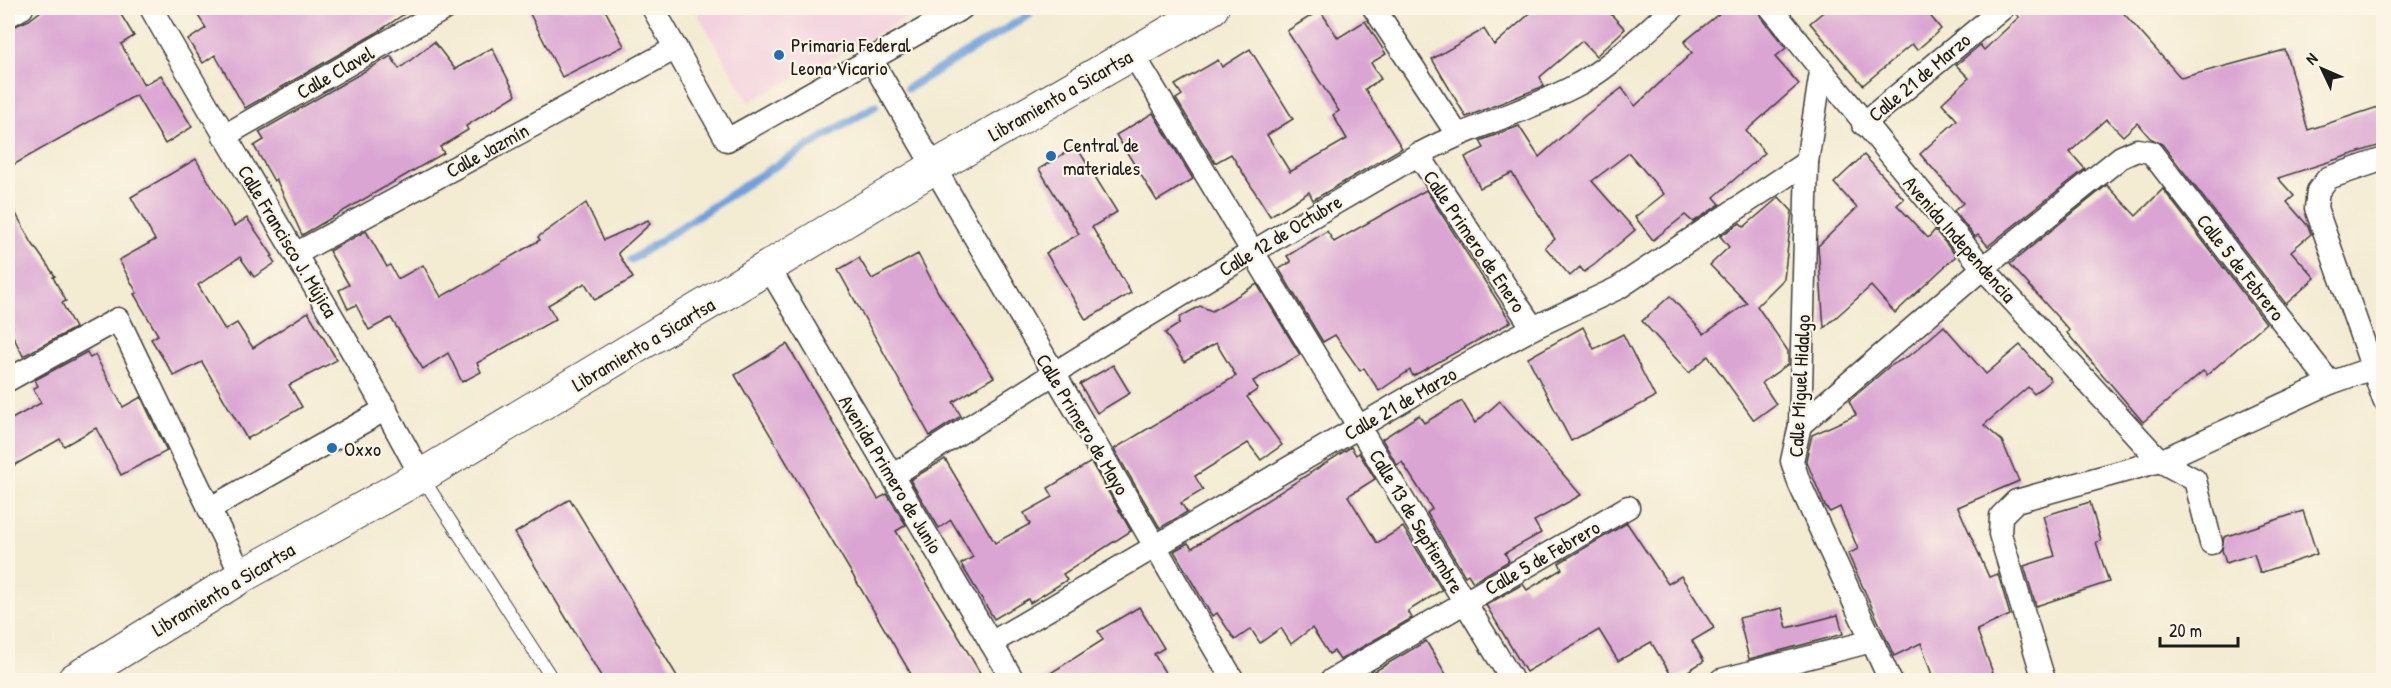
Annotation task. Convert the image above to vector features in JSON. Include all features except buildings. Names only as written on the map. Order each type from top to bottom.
[{"type":"main road","name":"Libramiento a Sicartsa","points":[[74,681],[242,576],[421,476],[933,168],[1212,8]]},
{"type":"street","points":[[8,16],[22,8]]},
{"type":"street","name":"Calle Francisco J. Mújica","points":[[152,8],[224,136],[297,253],[386,409],[421,476]]},
{"type":"street","name":"Calle Clavel","points":[[224,136],[446,8]]},
{"type":"street","points":[[653,8],[728,140],[962,8]]},
{"type":"street","points":[[1374,8],[1457,134]]},
{"type":"street","name":"Calle 12 de Octubre","points":[[892,477],[1053,373],[1252,251],[1418,154],[1457,134],[1574,87],[1603,67],[1673,8]]},
{"type":"street","name":"Avenida Independencia","points":[[1771,8],[1863,124],[1983,268],[2160,461],[2195,480],[2211,543]]},
{"type":"street","name":"Calle 21 de Marzo","points":[[1863,124],[2003,8]]},
{"type":"street","name":"Calle Jazmín","points":[[297,253],[676,48]]},
{"type":"street","name":"Calle 13 de Septiembre","points":[[1133,54],[1360,426],[1512,681]]},
{"type":"street","name":"Calle Primero de Mayo","points":[[871,59],[1233,681]]},
{"type":"street","name":"Calle Miguel Hidalgo","points":[[1821,72],[1807,162],[1800,425],[1792,461],[1800,485],[1890,681]]},
{"type":"street","name":"Calle 5 de Febrero","points":[[1983,268],[2121,158],[2137,150],[2151,152],[2330,383]]},
{"type":"street","name":"Calle Primero de Enero","points":[[1418,154],[1533,328]]},
{"type":"street","points":[[2384,159],[2328,178],[2318,191],[2316,208],[2384,400]]},
{"type":"street","name":"Calle 21 de Marzo","points":[[991,643],[1360,426],[1533,328],[1618,288],[1807,162]]},
{"type":"street","name":"Avenida Primero de Junio","points":[[769,268],[1013,681]]},
{"type":"street","points":[[1800,425],[1983,268]]},
{"type":"street","points":[[8,380],[118,319],[242,576]]},
{"type":"street","points":[[2044,681],[2000,534],[2001,516],[2016,501],[2160,461],[2330,383],[2373,368]]},
{"type":"street","points":[[209,509],[386,409]]},
{"type":"street","name":"Calle 5 de Febrero","points":[[1332,681],[1628,507]]},
{"type":"street","points":[[1721,681],[1872,640]]},
{"type":"lane","points":[[421,476],[553,681]]},
{"type":"shaded area","name":"Primaria Federal Leona Vicario","points":[[694,8],[926,8],[749,102]]},
{"type":"waterway","points":[[908,88],[1029,15]]},
{"type":"waterway","points":[[631,260],[759,176],[875,106]]},
{"type":"place","name":"Primaria Federal Leona Vicario","points":[[779,55]]},
{"type":"place","name":"Central de materiales","points":[[1051,156]]},
{"type":"place","name":"Oxxo","points":[[332,448]]}]
